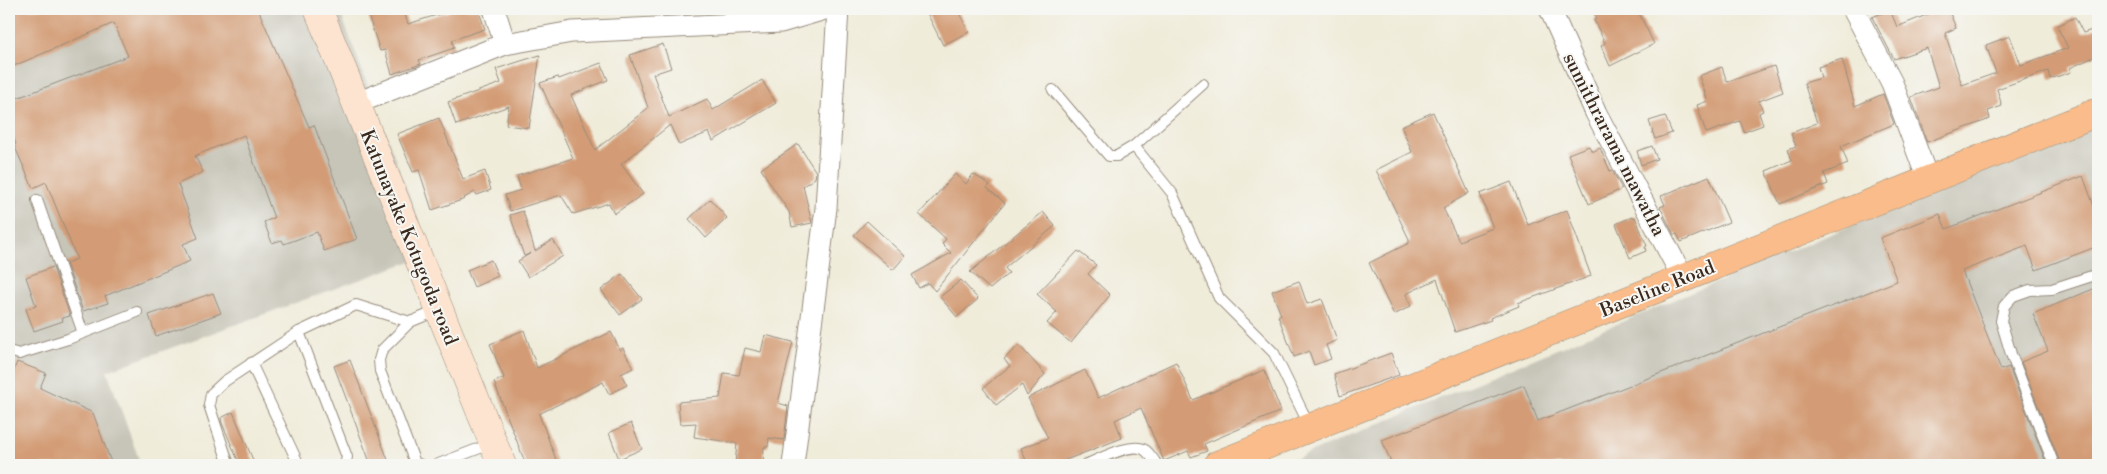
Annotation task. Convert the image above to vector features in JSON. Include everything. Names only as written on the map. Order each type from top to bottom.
[{"type":"main road","name":"Katunayake Kotugoda road","points":[[318,9],[498,454]]},
{"type":"main road","name":"Baseline Road","points":[[1217,465],[2098,112]]},
{"type":"street","points":[[494,9],[505,44]]},
{"type":"street","points":[[357,103],[505,44],[572,32],[781,22],[825,9]]},
{"type":"street","points":[[793,465],[826,208],[838,9]]},
{"type":"street","name":"sumithrarama mawatha","points":[[1550,9],[1596,114],[1683,278]]},
{"type":"street","points":[[1853,9],[1892,83],[1928,180]]},
{"type":"lane","points":[[1053,90],[1109,156],[1117,156],[1134,146],[1203,84]]},
{"type":"lane","points":[[1134,146],[1172,193],[1219,298],[1274,354],[1310,428]]},
{"type":"lane","points":[[37,200],[84,333]]},
{"type":"lane","points":[[2054,465],[2011,354],[2001,321],[2004,306],[2013,296],[2021,293],[2030,290],[2061,287],[2098,274]]},
{"type":"lane","points":[[229,465],[209,404],[210,394],[225,380],[298,332],[356,305],[410,322]]},
{"type":"lane","points":[[421,465],[415,462],[380,371],[379,360],[382,350],[410,322],[440,310]]},
{"type":"lane","points":[[9,351],[19,354],[84,333],[137,312]]},
{"type":"lane","points":[[298,332],[347,458],[345,465]]},
{"type":"lane","points":[[251,363],[299,465]]},
{"type":"lane","points":[[1085,465],[1131,448],[1143,448],[1152,456],[1157,465]]},
{"type":"lane","points":[[436,465],[498,454]]},
{"type":"shaded area","points":[[9,9],[339,9],[431,254],[107,371],[141,465],[9,465]]},
{"type":"shaded area","points":[[2098,122],[2098,465],[1281,465]]},
{"type":"building","points":[[9,9],[258,9],[309,127],[314,125],[357,239],[324,251],[317,232],[284,244],[282,240],[272,243],[264,222],[274,218],[244,135],[195,156],[203,172],[178,184],[198,238],[183,244],[190,261],[105,296],[108,303],[83,311],[66,263],[77,259],[46,182],[33,188],[14,145],[16,144],[9,125],[9,101],[128,56],[114,23],[9,68]]},
{"type":"building","points":[[366,9],[403,9],[408,24],[456,9],[478,9],[485,29],[452,40],[454,48],[419,60],[421,64],[392,74],[385,50],[380,51]]},
{"type":"building","points":[[925,9],[957,9],[969,32],[943,45]]},
{"type":"building","points":[[1591,9],[1637,9],[1654,44],[1610,66],[1601,46],[1605,43],[1594,20],[1597,18]]},
{"type":"building","points":[[1941,9],[1948,9],[1956,28],[1945,33],[1962,85],[1996,73],[1986,45],[2010,36],[2021,65],[2068,48],[2057,26],[2075,17],[2083,33],[2098,28],[2098,55],[2070,68],[2071,72],[2050,79],[2048,71],[1997,89],[2002,106],[1988,111],[1990,119],[1927,142],[1911,97],[1939,87],[1927,48],[1894,59],[1872,17],[1890,10],[1897,27]]},
{"type":"building","points":[[663,44],[671,68],[653,74],[669,117],[707,99],[713,110],[762,80],[776,103],[713,141],[709,132],[679,145],[670,125],[621,164],[643,194],[614,214],[609,203],[573,214],[561,195],[510,211],[505,195],[521,190],[517,176],[573,158],[540,83],[558,77],[559,79],[601,63],[608,80],[571,95],[595,150],[648,108],[630,55]]},
{"type":"building","points":[[540,55],[529,128],[506,125],[509,106],[456,125],[448,102],[501,83],[496,69]]},
{"type":"building","points":[[1842,59],[1855,106],[1883,94],[1894,124],[1841,146],[1848,164],[1824,173],[1828,184],[1780,204],[1766,171],[1792,160],[1788,149],[1796,146],[1791,133],[1817,123],[1804,83],[1821,78],[1818,67]]},
{"type":"building","points":[[1774,66],[1783,92],[1759,101],[1763,111],[1759,113],[1763,125],[1744,132],[1740,121],[1706,133],[1697,105],[1708,101],[1699,76],[1722,67],[1727,82]]},
{"type":"building","points":[[1433,112],[1469,193],[1443,208],[1459,241],[1493,228],[1480,194],[1511,182],[1528,225],[1567,210],[1591,276],[1518,303],[1519,306],[1490,318],[1491,320],[1455,332],[1437,279],[1406,294],[1411,306],[1394,315],[1369,263],[1409,243],[1409,239],[1376,170],[1412,152],[1401,126]]},
{"type":"building","points":[[1665,116],[1672,133],[1655,139],[1649,121]]},
{"type":"building","points":[[439,118],[463,179],[485,171],[491,190],[477,195],[475,192],[465,199],[432,210],[419,170],[413,172],[397,134]]},
{"type":"building","points":[[798,144],[816,172],[815,178],[803,186],[812,223],[792,227],[789,212],[761,169]]},
{"type":"building","points":[[1589,146],[1592,152],[1600,148],[1610,171],[1612,170],[1622,189],[1589,204],[1568,154]]},
{"type":"building","points":[[1652,146],[1657,159],[1641,165],[1637,151]]},
{"type":"building","points":[[955,174],[966,184],[973,174],[990,185],[987,188],[1005,203],[935,291],[928,283],[919,288],[912,275],[951,253],[942,244],[946,239],[919,214]]},
{"type":"building","points":[[1709,176],[1729,222],[1681,242],[1677,234],[1674,235],[1660,207],[1665,205],[1661,196]]},
{"type":"building","points":[[2083,176],[2098,217],[2098,246],[2036,270],[2027,246],[1962,271],[2001,370],[2009,367],[2047,465],[1392,465],[1382,440],[1524,385],[1538,421],[1897,281],[1880,238],[1940,214],[1946,229]]},
{"type":"building","points":[[710,199],[727,218],[706,238],[689,219]]},
{"type":"building","points":[[523,211],[535,251],[553,240],[563,256],[528,277],[518,261],[531,253],[524,256],[510,215]]},
{"type":"building","points":[[1043,212],[1055,226],[1005,268],[1009,273],[990,289],[970,272]]},
{"type":"building","points":[[1635,217],[1647,246],[1645,247],[1646,251],[1630,258],[1616,224]]},
{"type":"building","points":[[867,221],[905,256],[893,270],[854,235]]},
{"type":"building","points":[[1078,251],[1096,265],[1088,274],[1110,295],[1071,343],[1047,323],[1057,312],[1037,294]]},
{"type":"building","points":[[491,260],[498,276],[474,287],[467,270]]},
{"type":"building","points":[[53,267],[70,316],[62,318],[63,321],[34,331],[26,309],[36,306],[26,277]]},
{"type":"building","points":[[622,274],[642,299],[620,315],[601,290]]},
{"type":"building","points":[[961,280],[978,299],[957,317],[940,297]]},
{"type":"building","points":[[1299,281],[1307,304],[1322,299],[1337,340],[1326,345],[1331,359],[1314,365],[1309,351],[1294,357],[1278,316],[1281,315],[1272,291]]},
{"type":"building","points":[[2098,287],[2098,465],[2061,465],[2021,362],[2048,351],[2033,314]]},
{"type":"building","points":[[213,293],[221,313],[156,336],[149,315]]},
{"type":"building","points":[[524,330],[537,368],[611,332],[620,350],[623,348],[633,368],[621,374],[627,385],[609,394],[603,382],[539,414],[558,465],[526,465],[494,382],[504,378],[490,344]]},
{"type":"building","points":[[765,335],[793,342],[778,403],[788,406],[784,440],[769,438],[768,447],[764,447],[763,465],[735,465],[737,443],[694,437],[696,423],[680,424],[678,402],[720,398],[724,373],[739,375],[745,348],[761,352]]},
{"type":"building","points":[[1019,345],[1045,374],[1027,396],[1022,385],[996,405],[983,388],[1010,366],[1004,359]]},
{"type":"building","points":[[1391,353],[1399,375],[1340,396],[1334,374]]},
{"type":"building","points":[[350,360],[390,465],[371,465],[334,366]]},
{"type":"building","points":[[17,362],[46,373],[40,388],[93,413],[112,465],[9,465],[9,374],[12,375]]},
{"type":"building","points":[[1176,362],[1193,400],[1264,370],[1281,411],[1204,444],[1207,451],[1191,457],[1188,451],[1164,461],[1141,408],[1115,420],[1122,438],[1053,465],[1028,465],[1021,448],[1048,438],[1028,398],[1085,370],[1098,398]]},
{"type":"building","points":[[233,412],[255,465],[240,465],[222,423],[221,418]]},
{"type":"building","points":[[631,423],[642,449],[619,459],[609,433]]}]
